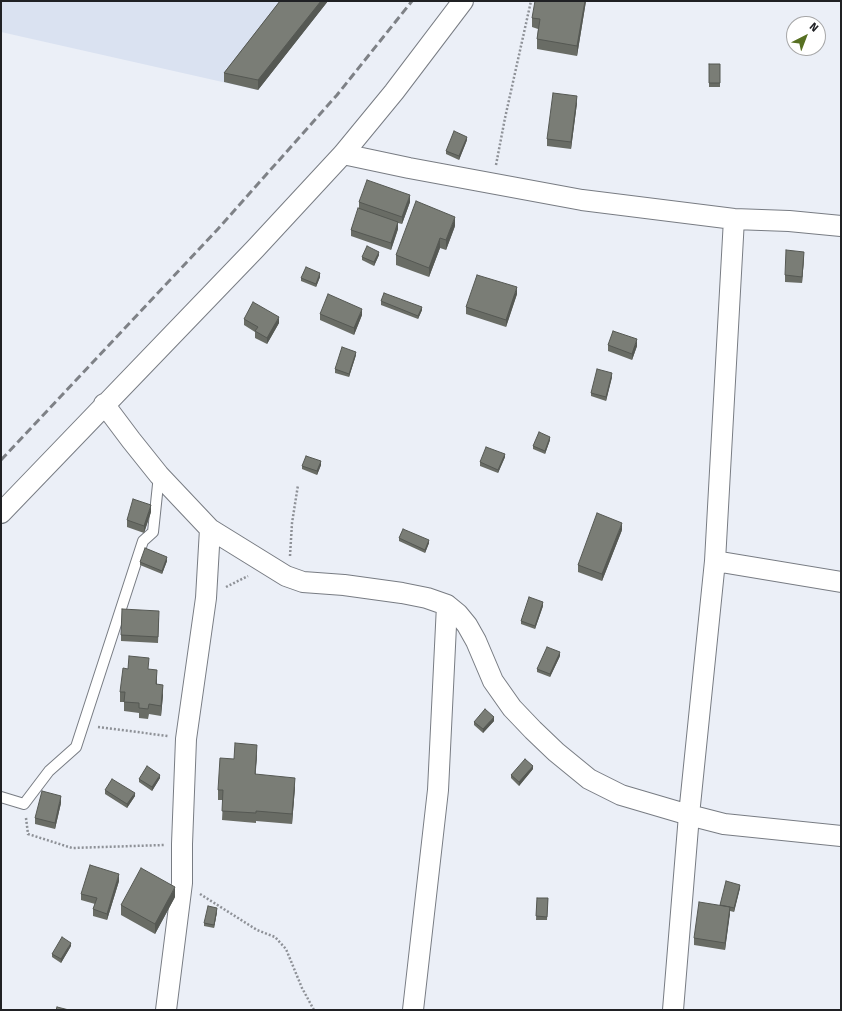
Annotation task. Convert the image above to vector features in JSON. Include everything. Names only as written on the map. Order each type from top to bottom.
[{"type":"street","points":[[1,513],[343,154],[394,92],[463,1]]},
{"type":"street","points":[[343,154],[409,168],[582,200],[734,219],[788,221],[841,226]]},
{"type":"street","points":[[673,1010],[689,815],[715,561],[727,318],[734,219]]},
{"type":"street","points":[[104,404],[159,475],[210,529],[269,564],[286,576],[303,582],[344,585],[421,597],[447,605],[458,614],[467,625],[476,641],[493,681],[512,708],[556,752],[589,779],[621,795],[724,824],[841,836]]},
{"type":"street","points":[[166,1010],[182,883],[186,739],[206,598],[210,529]]},
{"type":"street","points":[[715,561],[841,582]]},
{"type":"street","points":[[413,1010],[438,790],[447,605]]},
{"type":"lane","points":[[1,797],[24,804],[50,771],[76,747],[143,540],[152,532],[159,475]]},
{"type":"path","points":[[492,183],[531,1]]},
{"type":"path","points":[[286,576],[291,551],[292,523],[298,485]]},
{"type":"path","points":[[206,598],[269,564]]},
{"type":"path","points":[[83,725],[186,739]]},
{"type":"path","points":[[24,804],[28,834],[72,848],[182,844]]},
{"type":"path","points":[[182,883],[257,930],[275,937],[286,949],[302,988],[314,1010]]},
{"type":"shaded area","points":[[1,1],[328,1],[258,90],[1,32]]},
{"type":"building","points":[[280,1],[321,1],[258,80],[224,73]]},
{"type":"building","points":[[535,1],[585,1],[577,46],[537,39],[540,19],[532,18]]},
{"type":"building","points":[[709,64],[720,64],[720,83],[709,83]]},
{"type":"building","points":[[553,93],[577,96],[571,142],[547,139]]},
{"type":"building","points":[[454,131],[467,137],[459,156],[446,151]]},
{"type":"building","points":[[367,180],[410,195],[402,217],[359,202]]},
{"type":"building","points":[[416,201],[455,217],[446,240],[440,238],[429,268],[396,255]]},
{"type":"building","points":[[358,208],[398,222],[391,243],[351,230]]},
{"type":"building","points":[[367,246],[379,252],[374,262],[362,257]]},
{"type":"building","points":[[786,250],[804,252],[802,277],[785,275]]},
{"type":"building","points":[[306,267],[320,273],[316,284],[301,278]]},
{"type":"building","points":[[477,275],[517,287],[506,320],[466,307]]},
{"type":"building","points":[[384,293],[422,307],[418,316],[381,301]]},
{"type":"building","points":[[328,294],[362,309],[354,328],[320,314]]},
{"type":"building","points":[[253,302],[279,317],[267,338],[255,331],[258,327],[244,319]]},
{"type":"building","points":[[613,331],[637,339],[632,354],[608,345]]},
{"type":"building","points":[[342,347],[356,352],[349,374],[335,369]]},
{"type":"building","points":[[597,369],[612,373],[606,397],[591,393]]},
{"type":"building","points":[[539,432],[550,437],[545,451],[533,446]]},
{"type":"building","points":[[486,447],[505,454],[498,470],[480,462]]},
{"type":"building","points":[[306,456],[321,461],[317,471],[302,466]]},
{"type":"building","points":[[133,499],[151,505],[144,526],[127,520]]},
{"type":"building","points":[[597,513],[622,523],[602,574],[578,565]]},
{"type":"building","points":[[403,529],[429,540],[425,550],[399,538]]},
{"type":"building","points":[[145,548],[167,557],[162,571],[140,562]]},
{"type":"building","points":[[529,597],[543,602],[535,626],[521,621]]},
{"type":"building","points":[[122,609],[159,611],[158,637],[121,635]]},
{"type":"building","points":[[547,647],[560,652],[550,674],[537,669]]},
{"type":"building","points":[[129,656],[149,658],[148,669],[157,670],[156,684],[163,685],[161,706],[149,704],[148,709],[139,708],[139,703],[124,702],[125,692],[120,692],[123,668],[128,669]]},
{"type":"building","points":[[485,709],[494,717],[483,729],[474,722]]},
{"type":"building","points":[[235,743],[257,745],[255,774],[295,778],[292,814],[256,811],[256,813],[222,811],[223,790],[218,790],[220,758],[234,759]]},
{"type":"building","points":[[525,759],[533,766],[519,782],[511,775]]},
{"type":"building","points":[[147,766],[160,775],[152,787],[139,779]]},
{"type":"building","points":[[112,779],[135,793],[127,804],[105,790]]},
{"type":"building","points":[[42,791],[61,796],[55,823],[35,818]]},
{"type":"building","points":[[90,865],[119,874],[107,914],[93,909],[97,898],[81,894]]},
{"type":"building","points":[[141,868],[175,887],[155,924],[121,905]]},
{"type":"building","points":[[726,881],[740,885],[734,908],[720,905]]},
{"type":"building","points":[[537,898],[548,898],[547,917],[536,916]]},
{"type":"building","points":[[699,902],[730,907],[725,943],[694,938]]},
{"type":"building","points":[[208,906],[217,908],[214,925],[204,923]]},
{"type":"building","points":[[62,937],[71,943],[61,959],[52,954]]},
{"type":"building","points":[[57,1007],[69,1010],[56,1010]]},
{"type":"railway","points":[[1,460],[217,230],[337,95],[412,1]]}]
